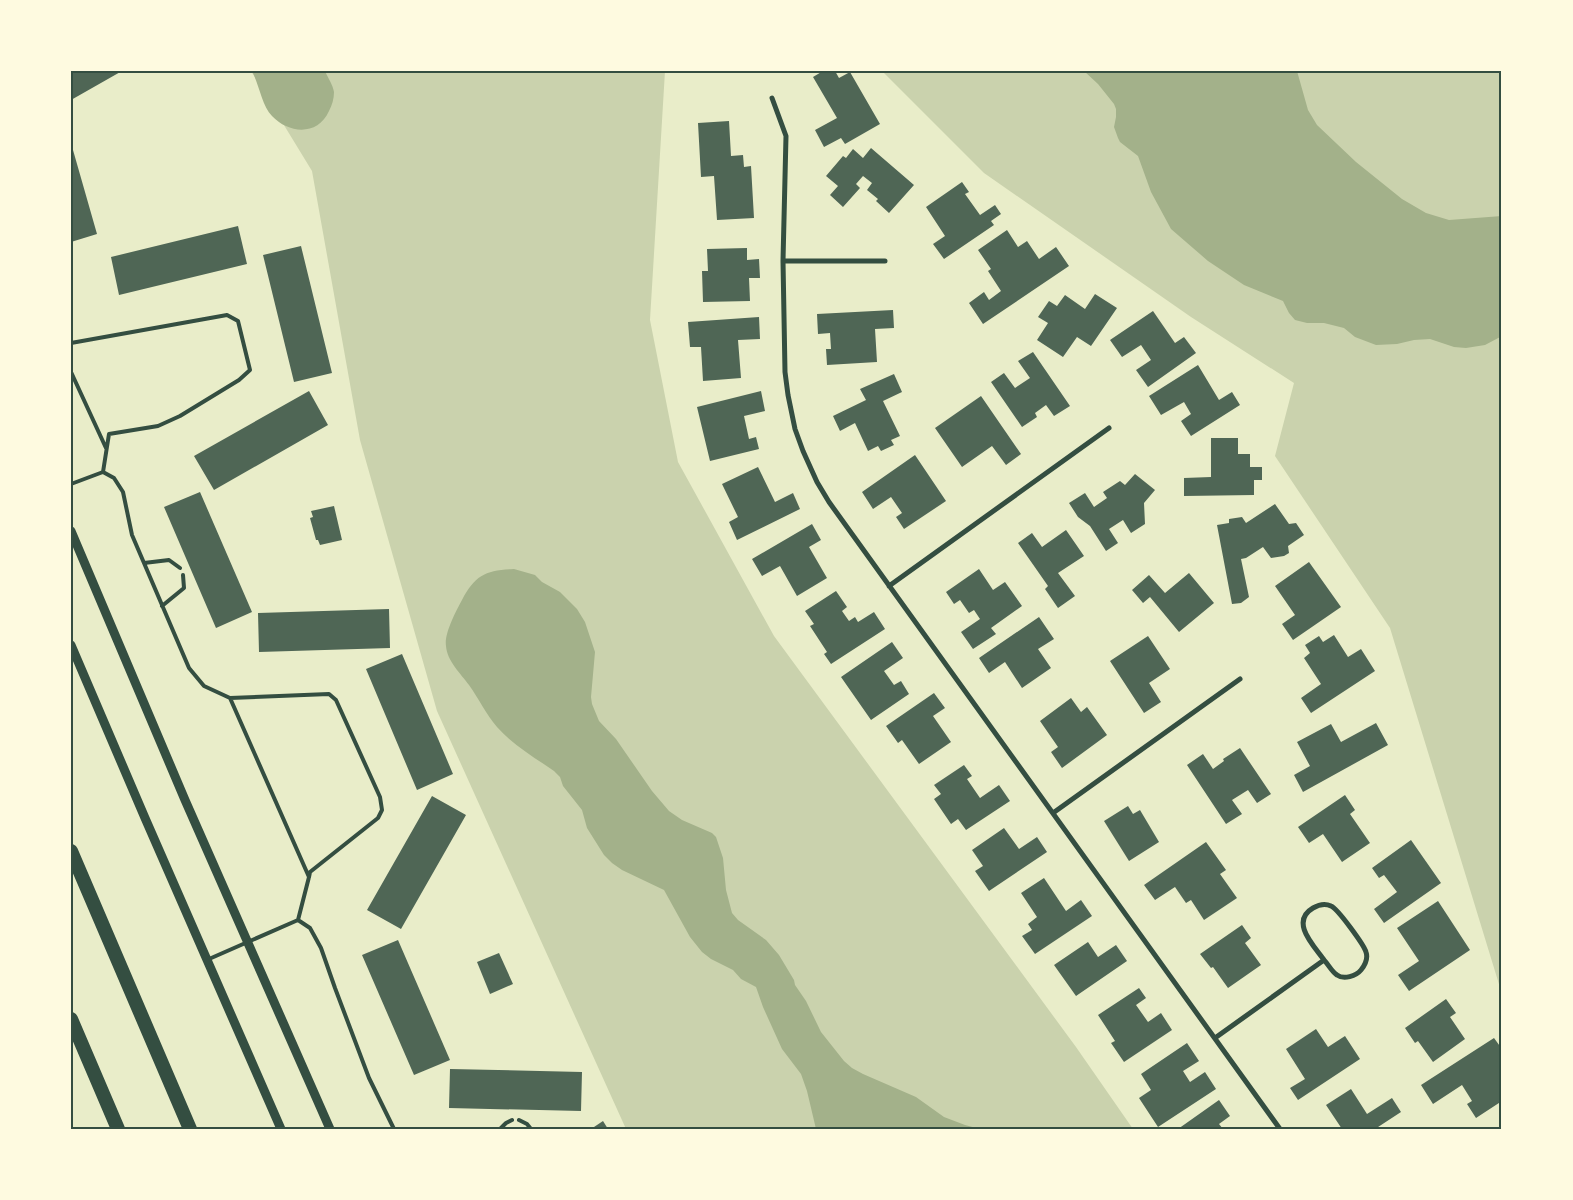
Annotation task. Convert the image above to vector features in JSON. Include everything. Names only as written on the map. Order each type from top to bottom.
[{"type":"highway","points":[[71,851],[190,1129]]},
{"type":"highway","points":[[71,1019],[118,1129]]},
{"type":"street","points":[[772,98],[786,136],[783,261],[785,372],[795,429],[817,482],[829,502],[889,586],[1280,1129]]},
{"type":"street","points":[[783,261],[885,260]]},
{"type":"street","points":[[889,586],[1109,428]]},
{"type":"street","points":[[71,531],[330,1129]]},
{"type":"street","points":[[71,645],[281,1129]]},
{"type":"street","points":[[1053,813],[1240,679]]},
{"type":"street","points":[[1324,904],[1330,905],[1339,912],[1364,946],[1367,957],[1358,974],[1345,977],[1337,975],[1324,960],[1303,928],[1308,912],[1324,904]]},
{"type":"street","points":[[1215,1038],[1324,960]]},
{"type":"lane","points":[[71,342],[215,316],[227,315],[238,321],[250,370],[239,380],[180,416],[158,426],[109,434],[103,472]]},
{"type":"lane","points":[[71,372],[106,448]]},
{"type":"lane","points":[[71,484],[103,472],[114,478],[123,492],[132,535],[162,606],[189,668],[204,686],[230,698],[329,694],[336,700],[380,797],[382,810],[378,818],[310,872],[298,920]]},
{"type":"lane","points":[[144,564],[170,560],[180,568]]},
{"type":"lane","points":[[162,606],[184,588],[183,574]]},
{"type":"lane","points":[[230,698],[309,877]]},
{"type":"lane","points":[[207,960],[298,920]]},
{"type":"lane","points":[[298,920],[310,928],[321,948],[334,988],[369,1078],[394,1129]]},
{"type":"lane","points":[[500,1129],[512,1120]]},
{"type":"lane","points":[[519,1120],[527,1124],[531,1129]]},
{"type":"shaded area","points":[[251,71],[665,71],[650,320],[678,462],[774,636],[1076,1047],[1133,1129],[626,1129],[437,711],[360,440],[312,171]]},
{"type":"shaded area","points":[[252,71],[325,71],[334,92],[333,102],[329,111],[318,125],[303,130],[295,129],[279,122],[272,116],[263,101]]},
{"type":"shaded area","points":[[882,71],[1502,71],[1502,994],[1390,628],[1275,456],[1294,383],[1191,317],[984,173]]},
{"type":"shaded area","points":[[1084,71],[1297,71],[1308,110],[1317,125],[1356,162],[1402,199],[1426,213],[1449,220],[1502,216],[1502,336],[1485,345],[1466,348],[1454,347],[1430,339],[1376,345],[1355,337],[1344,328],[1324,323],[1307,323],[1295,320],[1283,301],[1244,285],[1208,261],[1171,229],[1151,192],[1138,156],[1120,142],[1118,138],[1114,127],[1116,109],[1114,104],[1098,84]]},
{"type":"shaded area","points":[[514,569],[535,575],[542,582],[560,592],[577,609],[585,622],[595,652],[591,697],[599,721],[616,739],[652,791],[669,811],[682,820],[712,833],[716,837],[723,858],[726,890],[732,913],[738,920],[766,940],[779,955],[806,1001],[821,1032],[844,1061],[863,1074],[916,1097],[944,1117],[980,1129],[816,1129],[801,1074],[782,1049],[756,987],[741,979],[733,970],[711,959],[702,952],[690,937],[664,890],[622,870],[604,855],[587,828],[582,810],[563,786],[560,777],[517,745],[497,727],[449,657],[446,646],[447,635],[454,616],[472,585],[477,579],[489,573]]},
{"type":"building","points":[[71,71],[122,71],[71,100]]},
{"type":"building","points":[[823,71],[835,71],[839,78],[850,72],[880,124],[845,144],[841,138],[824,147],[815,130],[837,118],[813,77]]},
{"type":"building","points":[[729,121],[731,156],[743,155],[744,167],[751,166],[754,218],[717,220],[714,176],[701,177],[698,123]]},
{"type":"building","points":[[71,143],[97,234],[71,242]]},
{"type":"building","points":[[871,148],[914,185],[889,213],[876,201],[878,199],[867,190],[872,183],[863,176],[856,184],[860,188],[843,207],[830,195],[838,186],[826,176],[843,156],[846,158],[853,149],[863,158]]},
{"type":"building","points":[[962,182],[969,192],[965,194],[980,215],[995,205],[1001,214],[991,221],[994,225],[944,259],[933,244],[945,236],[926,207]]},
{"type":"building","points":[[238,226],[247,264],[119,295],[111,257]]},
{"type":"building","points":[[1007,230],[1018,247],[1027,241],[1039,259],[1056,247],[1069,266],[983,324],[969,303],[984,292],[989,300],[1001,291],[988,271],[991,269],[978,250]]},
{"type":"building","points":[[301,246],[332,373],[294,382],[263,255]]},
{"type":"building","points":[[747,248],[747,260],[759,259],[760,278],[749,278],[750,301],[703,302],[702,271],[708,271],[707,249]]},
{"type":"building","points":[[1095,294],[1117,308],[1091,346],[1077,337],[1063,357],[1037,340],[1048,323],[1038,317],[1049,301],[1057,306],[1065,295],[1085,309]]},
{"type":"building","points":[[893,310],[894,328],[875,329],[877,362],[827,365],[826,349],[831,349],[830,333],[818,334],[817,314]]},
{"type":"building","points":[[1153,311],[1175,343],[1184,337],[1196,353],[1148,387],[1136,370],[1151,360],[1141,345],[1122,357],[1110,340]]},
{"type":"building","points":[[759,317],[760,339],[738,340],[741,378],[703,381],[701,347],[690,347],[688,322]]},
{"type":"building","points":[[1033,352],[1070,406],[1054,416],[1046,405],[1035,413],[1037,417],[1022,427],[991,382],[1004,373],[1015,388],[1030,378],[1018,361]]},
{"type":"building","points":[[1198,365],[1219,400],[1232,392],[1240,405],[1191,436],[1181,421],[1191,414],[1184,402],[1161,415],[1149,396]]},
{"type":"building","points":[[894,374],[902,392],[883,401],[900,436],[891,440],[894,445],[881,451],[878,446],[868,451],[855,423],[840,431],[833,416],[866,400],[860,389]]},
{"type":"building","points":[[309,391],[328,425],[214,490],[194,456]]},
{"type":"building","points":[[761,391],[765,411],[744,416],[749,439],[756,437],[759,449],[710,461],[697,407]]},
{"type":"building","points":[[981,396],[1021,454],[1006,465],[992,446],[962,467],[935,428]]},
{"type":"building","points":[[1211,438],[1238,438],[1238,454],[1250,454],[1250,467],[1262,467],[1262,480],[1254,480],[1254,495],[1184,496],[1184,478],[1211,477]]},
{"type":"building","points":[[915,455],[946,501],[904,529],[896,517],[902,513],[891,497],[873,509],[862,492]]},
{"type":"building","points":[[758,467],[775,502],[793,493],[800,509],[737,540],[729,522],[738,517],[722,484]]},
{"type":"building","points":[[1135,474],[1155,490],[1144,503],[1145,524],[1131,533],[1123,520],[1109,529],[1118,543],[1106,551],[1090,526],[1078,517],[1069,503],[1085,493],[1094,507],[1107,498],[1103,492],[1120,481],[1125,485]]},
{"type":"building","points":[[200,492],[252,612],[216,628],[164,507]]},
{"type":"building","points":[[1275,504],[1289,524],[1296,523],[1304,535],[1288,546],[1289,553],[1284,556],[1271,558],[1263,547],[1246,558],[1241,559],[1249,597],[1241,603],[1232,604],[1217,525],[1229,523],[1229,519],[1242,517],[1246,523]]},
{"type":"building","points":[[334,506],[342,540],[320,545],[318,540],[316,540],[310,518],[313,517],[311,511]]},
{"type":"building","points":[[812,524],[821,540],[809,547],[827,578],[797,596],[780,566],[762,576],[752,559]]},
{"type":"building","points":[[1066,530],[1084,556],[1058,573],[1075,596],[1058,608],[1045,589],[1048,586],[1018,543],[1032,533],[1042,547]]},
{"type":"building","points":[[1309,562],[1341,607],[1293,640],[1282,624],[1295,615],[1275,586]]},
{"type":"building","points":[[979,569],[993,590],[1005,582],[1022,606],[991,628],[996,634],[973,649],[961,632],[980,619],[974,610],[969,613],[960,600],[954,604],[946,592]]},
{"type":"building","points":[[1189,573],[1214,603],[1179,632],[1150,597],[1143,603],[1132,590],[1149,575],[1165,593]]},
{"type":"building","points":[[836,591],[847,607],[842,611],[849,621],[855,617],[858,622],[874,612],[885,629],[831,664],[824,654],[827,652],[810,626],[814,624],[805,611]]},
{"type":"building","points":[[389,609],[390,648],[259,652],[258,613]]},
{"type":"building","points":[[1039,617],[1054,639],[1038,649],[1051,668],[1022,688],[1005,662],[989,673],[979,658]]},
{"type":"building","points":[[1334,635],[1348,657],[1361,649],[1375,671],[1311,713],[1301,698],[1321,684],[1304,658],[1310,653],[1305,645],[1319,636],[1323,642]]},
{"type":"building","points":[[1148,636],[1170,669],[1149,683],[1161,702],[1144,713],[1110,661]]},
{"type":"building","points":[[892,642],[903,658],[884,671],[894,685],[901,681],[909,694],[871,720],[841,677]]},
{"type":"building","points":[[402,654],[453,774],[417,790],[366,669]]},
{"type":"building","points":[[934,693],[945,708],[933,716],[951,742],[919,764],[902,740],[898,743],[886,726]]},
{"type":"building","points":[[1071,698],[1081,712],[1087,707],[1107,735],[1062,768],[1051,752],[1058,747],[1040,721]]},
{"type":"building","points":[[1376,723],[1388,745],[1303,792],[1294,775],[1310,766],[1297,742],[1331,724],[1341,742]]},
{"type":"building","points":[[1240,748],[1271,794],[1257,803],[1248,790],[1232,800],[1242,814],[1226,824],[1187,765],[1203,754],[1213,769],[1224,761],[1223,759]]},
{"type":"building","points":[[964,765],[972,776],[967,779],[980,798],[999,785],[1010,801],[966,830],[958,819],[951,824],[934,799],[941,794],[934,785]]},
{"type":"building","points":[[1345,795],[1355,810],[1350,814],[1370,843],[1342,862],[1323,834],[1309,843],[1298,827]]},
{"type":"building","points":[[432,796],[466,815],[401,929],[367,910]]},
{"type":"building","points":[[1128,806],[1133,814],[1140,810],[1159,842],[1129,861],[1104,821]]},
{"type":"building","points":[[1004,828],[1019,849],[1037,837],[1047,852],[989,891],[975,871],[983,866],[972,850]]},
{"type":"building","points":[[1411,840],[1441,883],[1384,923],[1374,909],[1397,892],[1384,875],[1379,878],[1372,868]]},
{"type":"building","points":[[1206,842],[1226,870],[1220,874],[1237,898],[1204,920],[1191,900],[1186,903],[1175,887],[1155,900],[1144,885]]},
{"type":"building","points":[[1044,878],[1066,911],[1081,900],[1092,916],[1035,954],[1022,936],[1032,930],[1028,924],[1037,917],[1021,893]]},
{"type":"building","points":[[1438,901],[1470,950],[1409,991],[1398,975],[1419,961],[1397,928]]},
{"type":"building","points":[[1242,925],[1251,938],[1245,943],[1261,965],[1228,988],[1213,967],[1211,968],[1200,954]]},
{"type":"building","points":[[398,940],[450,1060],[414,1075],[362,955]]},
{"type":"building","points":[[1088,942],[1098,957],[1116,945],[1127,961],[1076,996],[1054,965]]},
{"type":"building","points":[[499,953],[513,984],[490,994],[477,962]]},
{"type":"building","points":[[1139,988],[1146,998],[1136,1005],[1148,1022],[1161,1013],[1172,1030],[1124,1062],[1111,1043],[1115,1041],[1098,1015]]},
{"type":"building","points":[[1446,999],[1456,1013],[1450,1017],[1465,1039],[1433,1062],[1418,1041],[1415,1043],[1405,1028]]},
{"type":"building","points":[[1316,1029],[1328,1047],[1345,1036],[1360,1059],[1298,1100],[1290,1088],[1305,1079],[1286,1049]]},
{"type":"building","points":[[1494,1038],[1502,1049],[1502,1101],[1476,1118],[1467,1104],[1472,1101],[1462,1085],[1433,1104],[1421,1085]]},
{"type":"building","points":[[1187,1043],[1199,1061],[1183,1071],[1190,1082],[1205,1072],[1216,1089],[1158,1127],[1139,1098],[1151,1090],[1141,1074]]},
{"type":"building","points":[[450,1069],[582,1072],[581,1111],[449,1108]]},
{"type":"building","points":[[1351,1089],[1367,1114],[1392,1098],[1401,1112],[1375,1129],[1342,1129],[1326,1105]]},
{"type":"building","points":[[1219,1100],[1230,1116],[1219,1124],[1223,1129],[1178,1129]]},
{"type":"building","points":[[603,1121],[608,1129],[591,1129]]}]
